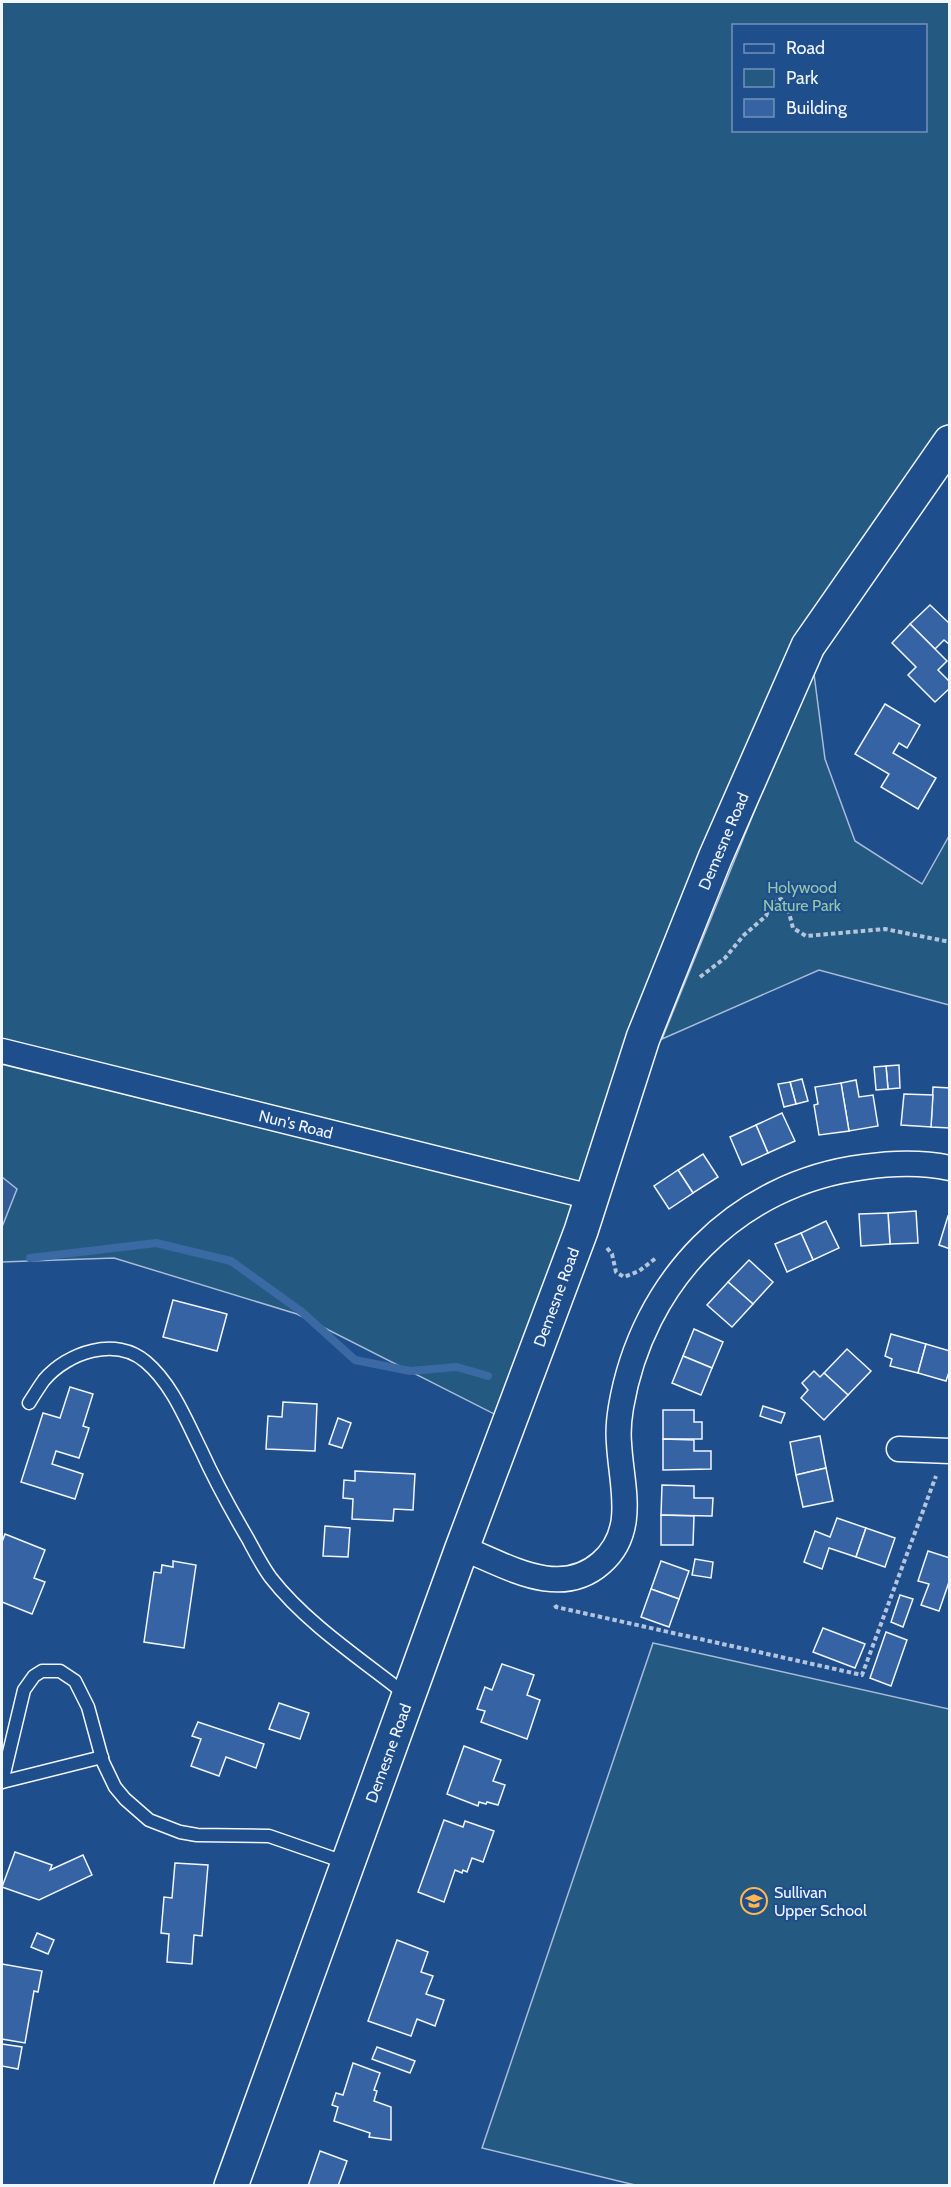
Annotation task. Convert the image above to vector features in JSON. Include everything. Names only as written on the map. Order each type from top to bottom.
[{"type":"street","name":"Demesne Road","points":[[231,2186],[462,1548],[581,1231],[643,1038],[715,858],[808,646],[950,442]]},
{"type":"street","name":"Nun's Road","points":[[2,1051],[591,1197]]},
{"type":"street","points":[[462,1548],[543,1580],[573,1578],[588,1572],[606,1559],[624,1527],[626,1503],[618,1441],[626,1380],[647,1321],[681,1269],[713,1236],[737,1216],[764,1199],[821,1175],[882,1164],[913,1164],[950,1168]]},
{"type":"street","points":[[899,1449],[947,1451]]},
{"type":"lane","points":[[29,1403],[45,1379],[61,1366],[85,1353],[108,1348],[119,1349],[130,1351],[146,1362],[157,1373],[181,1410],[218,1486],[271,1577],[296,1606],[409,1697]]},
{"type":"lane","points":[[102,1757],[2,1782],[24,1690],[34,1676],[42,1671],[60,1671],[75,1681],[88,1707],[102,1757],[115,1787],[125,1799],[150,1820],[165,1827],[197,1835],[269,1836],[348,1864]]},
{"type":"path","points":[[665,984],[682,991],[725,958],[744,935],[766,916],[771,903],[781,899],[787,904],[793,928],[806,936],[885,929],[950,942]]},
{"type":"path","points":[[581,1231],[597,1235],[612,1254],[616,1272],[624,1277],[639,1271],[657,1257],[681,1269]]},
{"type":"path","points":[[543,1580],[556,1607],[862,1675],[947,1451]]},
{"type":"green space","points":[[2,2],[949,2],[949,442],[808,646],[510,1422],[297,1314],[114,1258],[2,1262]]},
{"type":"green space","name":"Holywood Nature Park","points":[[814,674],[825,759],[855,841],[922,884],[949,836],[949,1005],[819,970],[662,1039],[806,684]]},
{"type":"green space","name":"Sullivan Upper School","points":[[653,1643],[949,1709],[949,2185],[635,2185],[482,2148]]},
{"type":"shaded area","points":[[2,1177],[17,1189],[2,1227]]},
{"type":"building","points":[[930,605],[950,624],[950,645],[944,640],[935,649],[910,624]]},
{"type":"building","points":[[910,624],[947,661],[938,670],[950,682],[950,688],[935,702],[908,675],[916,667],[892,643]]},
{"type":"building","points":[[885,704],[920,725],[907,748],[899,743],[893,753],[936,778],[918,809],[881,787],[889,774],[855,754]]},
{"type":"building","points":[[899,1065],[900,1088],[888,1089],[886,1066]]},
{"type":"building","points":[[886,1066],[888,1089],[876,1090],[874,1067]]},
{"type":"building","points":[[802,1079],[808,1101],[796,1104],[790,1082]]},
{"type":"building","points":[[856,1080],[859,1097],[873,1095],[878,1126],[849,1131],[841,1083]]},
{"type":"building","points":[[790,1082],[796,1104],[784,1107],[778,1084]]},
{"type":"building","points":[[841,1083],[849,1131],[819,1135],[814,1105],[818,1104],[815,1087]]},
{"type":"building","points":[[933,1087],[950,1088],[950,1128],[931,1127]]},
{"type":"building","points":[[904,1094],[933,1095],[931,1127],[901,1125]]},
{"type":"building","points":[[782,1113],[795,1141],[768,1153],[756,1125]]},
{"type":"building","points":[[756,1125],[768,1153],[742,1165],[730,1137]]},
{"type":"building","points":[[703,1154],[718,1177],[693,1193],[678,1170]]},
{"type":"building","points":[[678,1170],[693,1193],[669,1209],[654,1186]]},
{"type":"building","points":[[916,1211],[918,1243],[890,1244],[888,1213]]},
{"type":"building","points":[[888,1213],[890,1244],[861,1246],[859,1214]]},
{"type":"building","points":[[948,1216],[950,1217],[950,1249],[939,1245]]},
{"type":"building","points":[[826,1221],[839,1248],[813,1260],[801,1233]]},
{"type":"building","points":[[801,1233],[813,1260],[787,1272],[775,1244]]},
{"type":"building","points":[[749,1260],[773,1282],[753,1304],[728,1282]]},
{"type":"building","points":[[728,1282],[753,1304],[732,1327],[707,1305]]},
{"type":"building","points":[[173,1300],[227,1314],[217,1351],[163,1337]]},
{"type":"building","points":[[694,1329],[723,1342],[712,1368],[683,1356]]},
{"type":"building","points":[[891,1334],[926,1344],[918,1373],[890,1366],[892,1359],[885,1356]]},
{"type":"building","points":[[926,1344],[950,1351],[950,1369],[946,1381],[918,1373]]},
{"type":"building","points":[[847,1349],[871,1371],[848,1395],[824,1373]]},
{"type":"building","points":[[683,1356],[712,1368],[701,1395],[672,1383]]},
{"type":"building","points":[[814,1371],[820,1377],[824,1373],[848,1395],[824,1420],[801,1398],[808,1390],[802,1383]]},
{"type":"building","points":[[70,1387],[93,1394],[83,1426],[89,1428],[79,1458],[56,1451],[52,1464],[83,1474],[75,1499],[21,1482],[43,1413],[60,1418]]},
{"type":"building","points":[[283,1402],[317,1404],[315,1451],[266,1449],[268,1416],[282,1417]]},
{"type":"building","points":[[763,1406],[785,1413],[781,1423],[760,1416]]},
{"type":"building","points":[[663,1410],[694,1410],[694,1422],[702,1422],[702,1439],[663,1439]]},
{"type":"building","points":[[338,1418],[351,1423],[342,1448],[329,1444]]},
{"type":"building","points":[[820,1436],[826,1468],[796,1475],[790,1442]]},
{"type":"building","points":[[663,1439],[694,1440],[694,1451],[711,1451],[711,1469],[663,1470]]},
{"type":"building","points":[[826,1468],[833,1501],[803,1507],[796,1475]]},
{"type":"building","points":[[355,1471],[415,1474],[413,1510],[394,1509],[393,1521],[352,1519],[353,1499],[343,1498],[344,1480],[355,1481]]},
{"type":"building","points":[[662,1485],[694,1486],[694,1498],[713,1498],[712,1516],[661,1515]]},
{"type":"building","points":[[661,1515],[694,1516],[693,1545],[661,1545]]},
{"type":"building","points":[[837,1518],[866,1528],[856,1557],[829,1548],[822,1569],[804,1562],[815,1531],[830,1537]]},
{"type":"building","points":[[325,1526],[350,1528],[348,1557],[323,1556]]},
{"type":"building","points":[[866,1528],[895,1538],[885,1567],[856,1557]]},
{"type":"building","points":[[5,1534],[45,1550],[34,1578],[45,1582],[32,1614],[2,1602],[2,1542]]},
{"type":"building","points":[[928,1551],[950,1558],[950,1579],[939,1611],[921,1605],[929,1584],[918,1581]]},
{"type":"building","points":[[695,1559],[713,1562],[711,1578],[692,1575]]},
{"type":"building","points":[[173,1561],[196,1565],[184,1648],[144,1642],[154,1572],[161,1573],[162,1565],[173,1567]]},
{"type":"building","points":[[661,1561],[689,1571],[679,1599],[651,1589]]},
{"type":"building","points":[[651,1589],[679,1599],[669,1627],[641,1617]]},
{"type":"building","points":[[900,1595],[913,1599],[903,1627],[891,1622]]},
{"type":"building","points":[[823,1628],[865,1644],[855,1668],[813,1652]]},
{"type":"building","points":[[886,1632],[907,1640],[891,1686],[870,1678]]},
{"type":"building","points":[[502,1664],[534,1675],[527,1695],[540,1700],[527,1739],[481,1722],[485,1711],[477,1709],[485,1687],[492,1690]]},
{"type":"building","points":[[279,1703],[309,1713],[300,1739],[269,1729]]},
{"type":"building","points":[[198,1722],[264,1744],[256,1768],[226,1757],[219,1776],[191,1766],[201,1739],[192,1736]]},
{"type":"building","points":[[464,1746],[501,1760],[493,1781],[505,1785],[498,1805],[479,1802],[478,1806],[447,1794]]},
{"type":"building","points":[[444,1820],[463,1827],[465,1821],[494,1831],[483,1862],[472,1858],[467,1872],[463,1870],[462,1873],[455,1870],[444,1902],[418,1892]]},
{"type":"building","points":[[15,1852],[52,1865],[50,1870],[83,1855],[92,1875],[39,1900],[2,1887]]},
{"type":"building","points":[[175,1863],[208,1865],[202,1936],[194,1935],[192,1964],[167,1962],[169,1934],[161,1933],[164,1897],[172,1898]]},
{"type":"building","points":[[37,1933],[54,1940],[48,1954],[31,1947]]},
{"type":"building","points":[[397,1940],[428,1952],[421,1972],[433,1976],[426,1994],[444,2000],[435,2026],[417,2019],[411,2036],[368,2021]]},
{"type":"building","points":[[2,1964],[42,1971],[38,1992],[34,1991],[25,2043],[2,2039]]},
{"type":"building","points":[[2,2044],[22,2047],[18,2069],[2,2066]]},
{"type":"building","points":[[377,2047],[415,2061],[410,2073],[372,2059]]},
{"type":"building","points":[[353,2063],[380,2073],[374,2090],[377,2091],[374,2101],[391,2107],[391,2140],[369,2137],[370,2133],[334,2121],[338,2107],[332,2105],[336,2093],[343,2095]]},
{"type":"building","points":[[320,2151],[347,2161],[338,2186],[308,2186]]},
{"type":"waterway","points":[[30,1258],[156,1243],[231,1261],[302,1312],[355,1360],[410,1371],[457,1367],[488,1376]]},
{"type":"place","name":"Sullivan Upper School","points":[[754,1901]]}]
